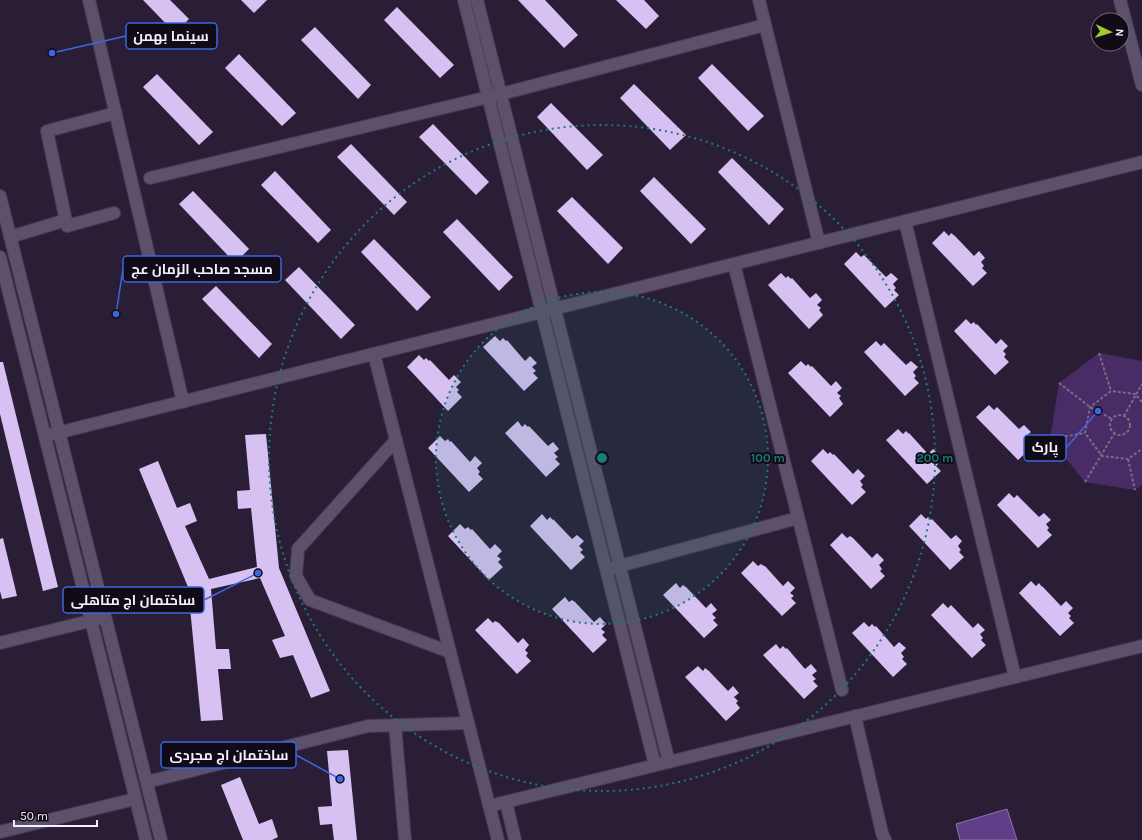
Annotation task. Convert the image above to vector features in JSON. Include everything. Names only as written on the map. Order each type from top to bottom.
[{"type":"street","points":[[89,0],[183,402]]},
{"type":"street","points":[[464,0],[655,765]]},
{"type":"street","points":[[477,0],[669,762]]},
{"type":"street","points":[[759,0],[819,243]]},
{"type":"street","points":[[1120,0],[1142,85]]},
{"type":"street","points":[[150,178],[489,98],[765,25]]},
{"type":"street","points":[[114,214],[68,226],[47,131],[116,113]]},
{"type":"street","points":[[45,436],[1142,162]]},
{"type":"street","points":[[0,196],[58,433],[161,840]]},
{"type":"street","points":[[10,237],[66,220]]},
{"type":"street","points":[[905,221],[1015,677]]},
{"type":"street","points":[[0,256],[5,296],[45,436],[146,840]]},
{"type":"street","points":[[734,264],[842,690]]},
{"type":"street","points":[[5,296],[24,291]]},
{"type":"street","points":[[374,354],[498,840]]},
{"type":"street","points":[[396,440],[298,549],[296,576],[310,600],[450,652]]},
{"type":"street","points":[[606,570],[798,518]]},
{"type":"street","points":[[0,643],[105,617]]},
{"type":"street","points":[[489,806],[1142,646]]},
{"type":"street","points":[[855,716],[882,834],[885,840]]},
{"type":"street","points":[[147,782],[368,726],[468,723]]},
{"type":"street","points":[[395,725],[405,840]]},
{"type":"street","points":[[0,832],[135,799]]},
{"type":"street","points":[[506,802],[515,840]]},
{"type":"path","points":[[1099,352],[1111,392]]},
{"type":"path","points":[[1059,383],[1090,406],[1112,419]]},
{"type":"path","points":[[1124,416],[1142,384]]},
{"type":"path","points":[[1142,402],[1135,394],[1111,392],[1090,406],[1086,433],[1102,456],[1128,459],[1142,450]]},
{"type":"path","points":[[1117,415],[1124,416],[1130,424],[1126,433],[1120,435],[1114,434],[1110,429],[1112,419],[1117,415]]},
{"type":"path","points":[[1050,439],[1086,433]]},
{"type":"path","points":[[1085,482],[1114,434]]},
{"type":"path","points":[[1128,459],[1135,490]]},
{"type":"shaded area","points":[[1099,353],[1142,361],[1142,485],[1135,490],[1085,482],[1050,439],[1059,383]]},
{"type":"shaded area","points":[[1007,809],[1017,840],[960,840],[956,824]]},
{"type":"building","points":[[143,0],[170,0],[189,19],[175,33]]},
{"type":"building","points":[[241,0],[267,0],[254,13]]},
{"type":"building","points":[[518,0],[545,0],[578,35],[564,48]]},
{"type":"building","points":[[616,0],[644,0],[659,16],[646,29]]},
{"type":"building","points":[[397,7],[454,65],[440,78],[384,20]]},
{"type":"building","points":[[315,27],[371,85],[358,99],[301,40]]},
{"type":"building","points":[[239,54],[296,113],[282,126],[225,68]]},
{"type":"building","points":[[712,64],[764,116],[748,131],[698,78]]},
{"type":"building","points":[[157,74],[213,132],[199,145],[143,87]]},
{"type":"building","points":[[634,84],[686,135],[670,150],[620,98]]},
{"type":"building","points":[[551,103],[603,155],[587,170],[537,117]]},
{"type":"building","points":[[433,124],[489,182],[476,195],[419,137]]},
{"type":"building","points":[[351,144],[407,202],[394,215],[337,157]]},
{"type":"building","points":[[732,158],[784,209],[769,225],[718,172]]},
{"type":"building","points":[[275,171],[331,230],[318,243],[261,185]]},
{"type":"building","points":[[654,177],[706,229],[691,244],[640,191]]},
{"type":"building","points":[[193,191],[249,249],[235,263],[179,204]]},
{"type":"building","points":[[572,197],[623,248],[608,264],[557,211]]},
{"type":"building","points":[[457,219],[513,277],[499,291],[443,232]]},
{"type":"building","points":[[944,231],[949,236],[951,233],[955,236],[974,256],[979,251],[985,258],[981,262],[984,266],[982,268],[987,273],[973,286],[932,243]]},
{"type":"building","points":[[374,239],[431,297],[417,311],[361,252]]},
{"type":"building","points":[[856,252],[861,257],[864,255],[886,277],[891,273],[898,279],[893,284],[896,288],[894,290],[899,295],[885,308],[844,264]]},
{"type":"building","points":[[299,267],[355,325],[341,339],[285,280]]},
{"type":"building","points":[[781,273],[786,278],[788,276],[791,279],[792,278],[810,298],[816,293],[822,300],[817,305],[821,308],[819,310],[823,315],[809,329],[768,285]]},
{"type":"building","points":[[216,286],[272,344],[259,358],[202,299]]},
{"type":"building","points":[[966,319],[971,324],[974,322],[976,325],[977,324],[996,344],[1001,339],[1008,346],[1003,351],[1006,354],[1004,357],[1009,362],[995,375],[954,331]]},
{"type":"building","points":[[495,336],[500,341],[503,338],[506,341],[507,340],[525,361],[530,356],[537,363],[532,367],[536,371],[533,373],[538,378],[524,391],[483,347]]},
{"type":"building","points":[[876,341],[881,346],[884,343],[906,365],[911,361],[918,367],[913,372],[916,376],[914,378],[919,383],[905,396],[864,352]]},
{"type":"building","points":[[419,355],[424,360],[426,358],[429,361],[430,360],[449,380],[454,375],[461,382],[456,387],[459,390],[457,392],[462,397],[448,411],[407,367]]},
{"type":"building","points":[[801,361],[806,366],[808,364],[811,367],[812,366],[831,386],[836,381],[842,388],[837,393],[841,396],[839,398],[843,404],[830,417],[788,373]]},
{"type":"building","points":[[0,362],[3,362],[58,587],[43,591],[0,414]]},
{"type":"building","points":[[989,405],[994,410],[997,407],[1019,429],[1024,425],[1031,432],[1026,436],[1029,440],[1027,442],[1032,447],[1018,460],[976,417]]},
{"type":"building","points":[[518,421],[522,427],[525,424],[528,427],[529,426],[548,446],[553,442],[559,449],[554,453],[558,457],[555,459],[560,464],[546,477],[505,433]]},
{"type":"building","points":[[898,429],[903,434],[906,431],[909,433],[928,454],[933,449],[940,456],[935,460],[938,464],[936,466],[941,471],[927,484],[886,440]]},
{"type":"building","points":[[266,434],[279,568],[330,691],[311,698],[293,655],[280,658],[272,640],[285,636],[260,578],[211,589],[216,649],[229,649],[231,669],[218,669],[223,720],[201,721],[188,587],[139,469],[158,461],[177,508],[190,503],[197,521],[185,526],[209,579],[257,567],[251,508],[238,509],[237,491],[250,490],[245,435]]},
{"type":"building","points":[[440,436],[445,441],[448,439],[450,442],[451,441],[470,462],[475,456],[482,463],[477,468],[480,472],[478,474],[483,479],[469,492],[428,448]]},
{"type":"building","points":[[823,449],[828,454],[830,452],[833,455],[834,454],[853,474],[858,469],[865,476],[860,481],[863,485],[861,487],[866,492],[852,505],[811,461]]},
{"type":"building","points":[[1009,493],[1014,498],[1017,495],[1039,517],[1044,513],[1051,520],[1046,524],[1049,528],[1047,530],[1052,535],[1038,548],[997,505]]},
{"type":"building","points":[[542,514],[547,520],[550,517],[553,519],[572,539],[577,535],[584,541],[579,546],[583,550],[580,552],[585,557],[571,570],[530,526]]},
{"type":"building","points":[[921,514],[926,519],[928,517],[931,520],[932,519],[951,539],[956,535],[962,541],[958,546],[961,550],[959,552],[964,557],[950,570],[909,526]]},
{"type":"building","points":[[460,524],[465,529],[468,527],[471,530],[472,529],[490,549],[495,544],[502,551],[497,556],[501,559],[498,562],[503,567],[489,580],[448,536]]},
{"type":"building","points":[[842,533],[847,538],[850,536],[853,538],[872,558],[877,553],[884,560],[879,565],[882,569],[880,571],[885,576],[871,589],[830,545]]},
{"type":"building","points":[[3,538],[17,596],[2,599],[0,591],[0,539]]},
{"type":"building","points":[[753,561],[758,566],[761,564],[765,566],[783,586],[788,581],[795,588],[790,593],[794,596],[791,598],[796,603],[782,616],[741,573]]},
{"type":"building","points":[[1031,581],[1036,586],[1039,583],[1061,606],[1066,601],[1073,608],[1068,613],[1071,616],[1069,618],[1074,623],[1060,636],[1019,593]]},
{"type":"building","points":[[676,583],[680,588],[683,585],[687,588],[706,608],[711,603],[717,610],[712,614],[716,618],[713,620],[718,625],[704,638],[663,595]]},
{"type":"building","points":[[565,597],[569,602],[572,600],[575,602],[594,622],[600,617],[606,624],[601,629],[605,632],[602,635],[607,640],[593,653],[552,609]]},
{"type":"building","points":[[943,603],[948,608],[951,605],[973,628],[978,623],[985,630],[980,634],[983,638],[981,640],[986,645],[972,658],[931,615]]},
{"type":"building","points":[[488,618],[493,623],[495,621],[499,623],[518,643],[523,638],[529,645],[525,650],[528,653],[526,656],[531,661],[517,674],[475,630]]},
{"type":"building","points":[[864,622],[869,627],[872,624],[875,627],[876,626],[894,647],[899,642],[906,648],[901,653],[904,657],[902,659],[907,664],[893,677],[852,633]]},
{"type":"building","points":[[776,644],[780,649],[783,646],[786,649],[787,648],[805,669],[811,664],[817,671],[812,675],[816,679],[813,681],[818,686],[804,699],[763,655]]},
{"type":"building","points":[[698,666],[703,671],[705,668],[709,671],[728,691],[733,686],[739,693],[734,697],[738,701],[736,703],[740,708],[726,721],[685,677]]},
{"type":"building","points":[[348,750],[357,840],[334,840],[332,824],[320,825],[318,807],[332,806],[327,751]]},
{"type":"building","points":[[240,777],[259,824],[272,819],[278,837],[272,840],[243,840],[221,785]]},
{"type":"place","name":"سینما بهمن","points":[[52,53]]},
{"type":"place","name":"مسجد صاحب الزمان عج","points":[[116,314]]},
{"type":"place","name":"پارک","points":[[1098,411]]},
{"type":"place","name":"ساختمان اچ متاهلی","points":[[258,573]]},
{"type":"place","name":"ساختمان اچ مجردی","points":[[340,779]]}]
